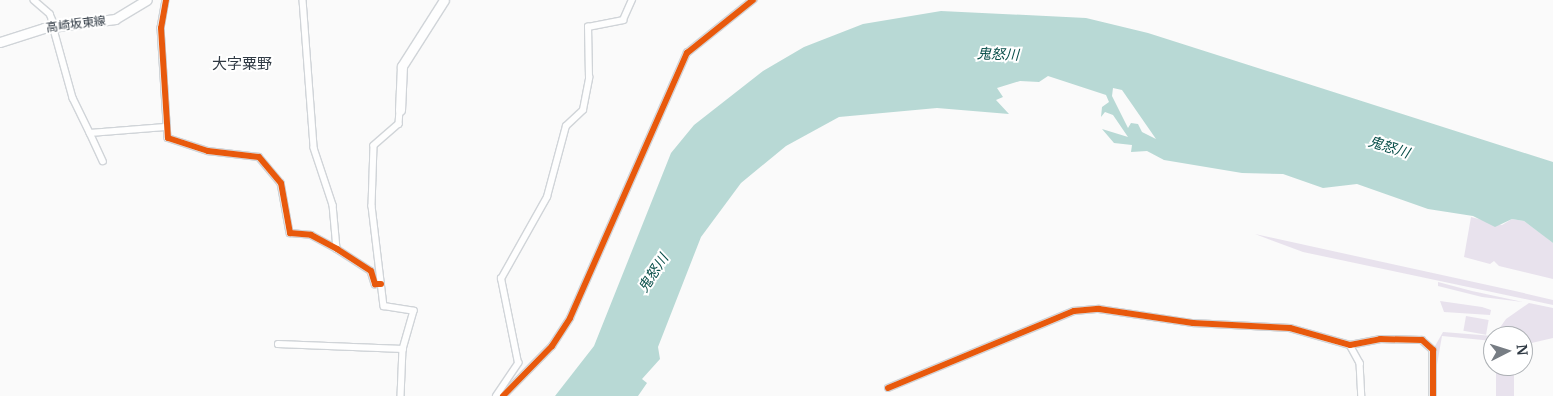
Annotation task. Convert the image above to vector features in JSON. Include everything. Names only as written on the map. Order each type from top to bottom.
[{"type":"main road","name":"高崎坂東線","points":[[0,42],[54,26],[115,19],[147,0]]},
{"type":"main road","points":[[400,110],[402,66],[444,0]]},
{"type":"street","points":[[34,0],[50,14],[76,104],[103,161]]},
{"type":"street","points":[[166,0],[161,28],[166,127],[170,142],[259,157],[282,183],[286,230],[337,249],[371,271],[375,284],[381,284]]},
{"type":"street","points":[[303,0],[314,148],[333,205],[337,249]]},
{"type":"street","points":[[496,396],[518,363],[501,279],[547,197],[566,126],[583,110],[589,78],[588,27],[623,20],[632,0]]},
{"type":"street","points":[[503,396],[552,346],[570,318],[687,53],[753,0]]},
{"type":"street","points":[[400,110],[399,124],[374,146],[372,221],[384,306],[414,311],[403,349],[401,396]]},
{"type":"street","points":[[90,134],[166,127]]},
{"type":"street","points":[[888,388],[1081,310],[1290,328],[1350,345],[1380,339],[1429,343],[1434,350],[1433,396]]},
{"type":"street","points":[[278,344],[403,349]]},
{"type":"street","points":[[1350,345],[1360,363],[1362,396]]},
{"type":"shaded area","points":[[1471,217],[1502,225],[1512,219],[1524,221],[1543,235],[1553,243],[1553,279],[1499,266],[1494,261],[1490,264],[1464,257]]},
{"type":"shaded area","points":[[1255,234],[1553,300],[1553,305],[1303,252]]},
{"type":"shaded area","points":[[1438,282],[1523,302],[1482,297],[1438,286]]},
{"type":"shaded area","points":[[1440,301],[1482,307],[1491,310],[1490,315],[1444,312]]},
{"type":"shaded area","points":[[1529,303],[1553,308],[1553,338],[1533,343],[1533,326],[1501,326],[1506,319]]},
{"type":"shaded area","points":[[1466,316],[1489,320],[1488,326],[1483,326],[1483,334],[1463,331]]},
{"type":"shaded area","points":[[1443,332],[1483,335],[1483,340],[1442,336],[1434,382],[1435,346]]},
{"type":"shaded area","points":[[1496,376],[1514,376],[1514,396],[1496,396]]},
{"type":"water","name":"鬼怒川","points":[[941,11],[1086,18],[1148,33],[1553,162],[1553,243],[1524,221],[1512,219],[1495,227],[1473,216],[1428,209],[1357,184],[1323,188],[1283,174],[1242,173],[1164,160],[1147,151],[1131,152],[1132,145],[1114,143],[1102,129],[1128,137],[1113,115],[1105,112],[1101,117],[1102,107],[1109,102],[1106,95],[1048,76],[1039,82],[1020,81],[997,88],[1003,97],[996,100],[1009,114],[937,108],[839,117],[786,146],[741,183],[701,237],[658,347],[660,359],[642,379],[647,383],[638,396],[555,396],[594,346],[671,153],[694,125],[763,71],[804,47],[863,24]],"holes":[[[1113,88],[1122,90],[1156,139],[1142,132],[1138,124],[1131,123],[1128,128],[1112,96]]]},
{"type":"cycle path","points":[[166,0],[161,28],[168,138],[208,151],[259,157],[281,183],[290,233],[311,235],[337,249],[371,271],[375,284],[381,284]]},
{"type":"cycle path","points":[[503,396],[552,346],[570,318],[687,53],[753,0]]},
{"type":"cycle path","points":[[888,388],[1074,311],[1099,309],[1193,323],[1290,328],[1350,345],[1380,339],[1422,340],[1433,350],[1433,396]]},
{"type":"district","name":"大字粟野","points":[[242,64]]}]
